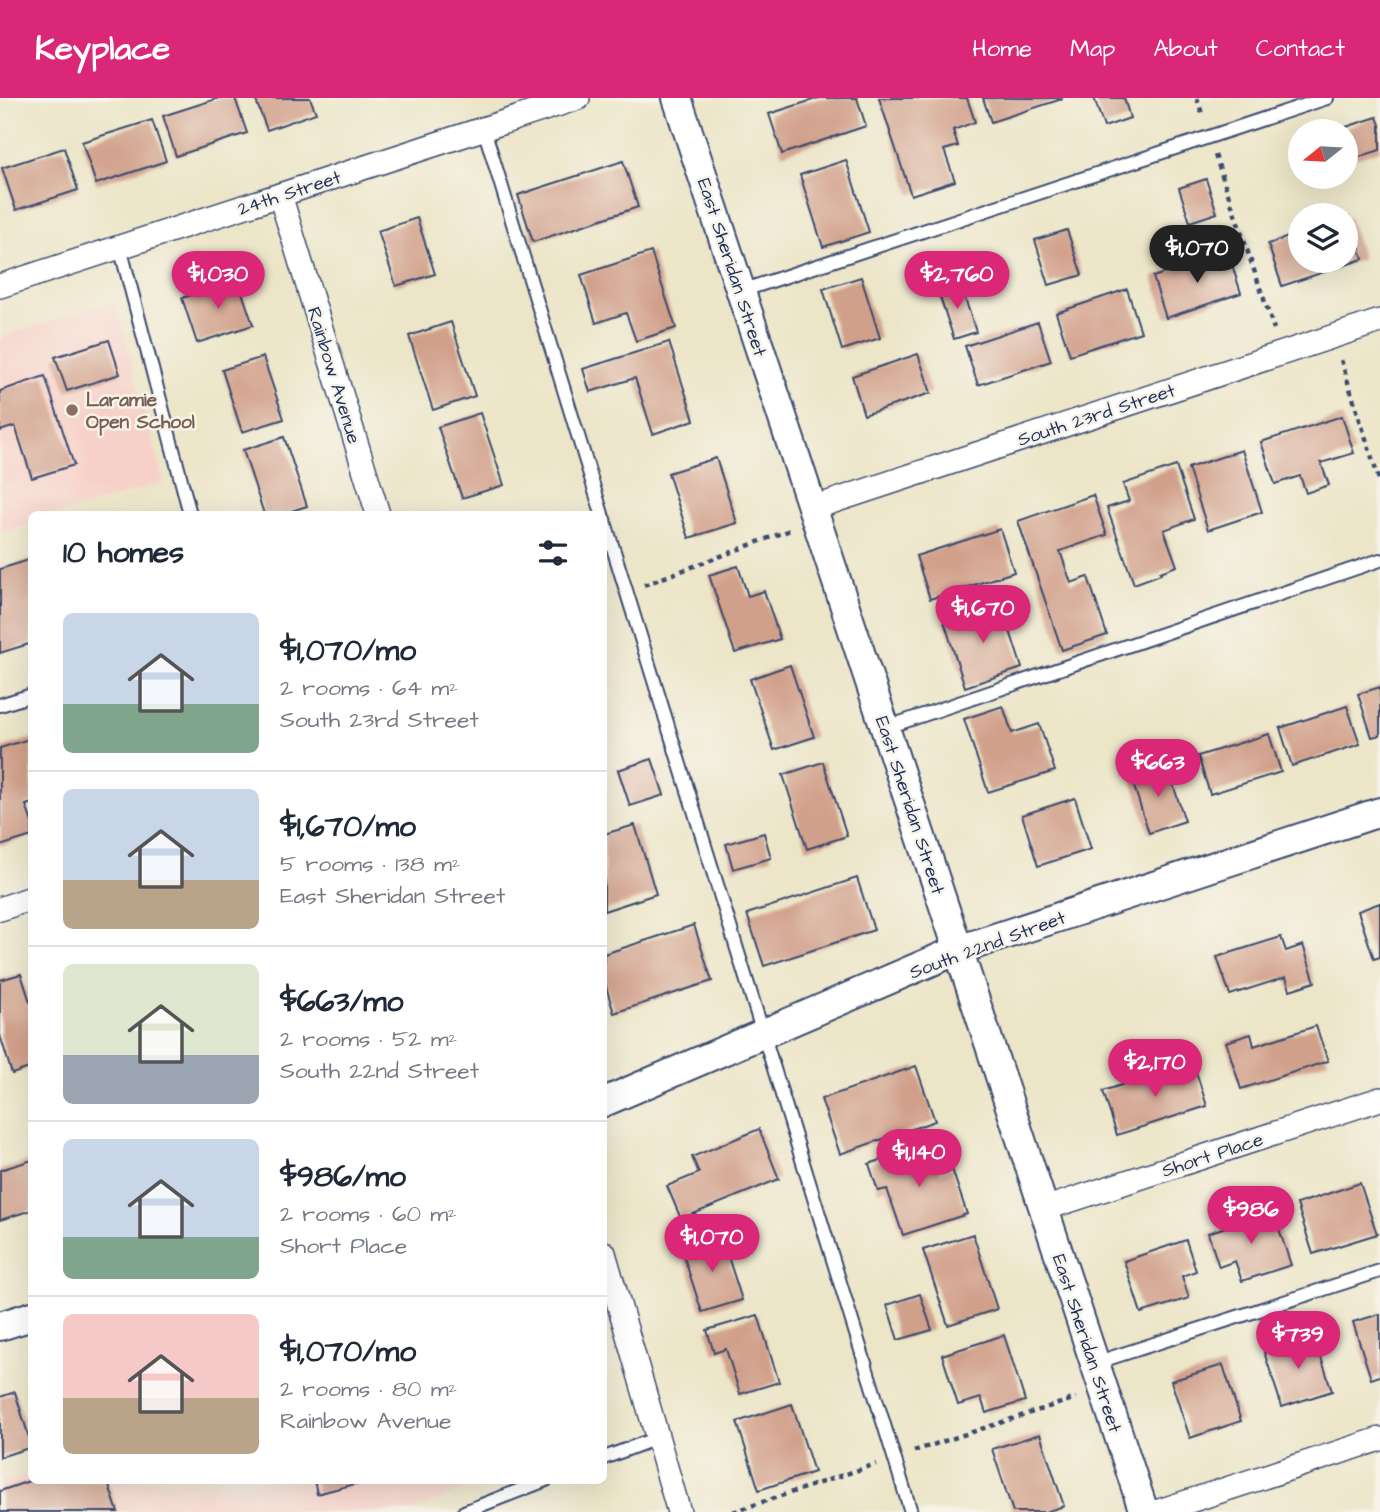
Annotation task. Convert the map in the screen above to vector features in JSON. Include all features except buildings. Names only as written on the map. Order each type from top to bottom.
[{"type":"street","name":"24th Street","points":[[0,286],[578,98]]},
{"type":"street","name":"East Sheridan Street","points":[[677,98],[1144,1512]]},
{"type":"street","name":"Rainbow Avenue","points":[[280,195],[377,511]]},
{"type":"street","name":"South 23rd Street","points":[[815,514],[1380,321]]},
{"type":"street","name":"South 22nd Street","points":[[607,1101],[958,950],[1380,812]]},
{"type":"street","points":[[0,909],[28,899]]},
{"type":"street","name":"Short Place","points":[[1044,1209],[1380,1099]]},
{"type":"street","points":[[607,1263],[679,1512]]},
{"type":"street","points":[[0,1326],[28,1317]]},
{"type":"street","points":[[1156,1512],[1380,1439]]},
{"type":"lane","points":[[741,291],[1327,98]]},
{"type":"lane","points":[[484,129],[601,511]]},
{"type":"lane","points":[[120,247],[189,511]]},
{"type":"lane","points":[[607,530],[911,1512]]},
{"type":"lane","points":[[885,728],[1380,560]]},
{"type":"lane","points":[[0,705],[28,696]]},
{"type":"lane","points":[[1099,1376],[1380,1271]]},
{"type":"lane","points":[[607,1457],[657,1438]]},
{"type":"lane","points":[[464,1512],[536,1484]]},
{"type":"path","points":[[1197,98],[1282,353]]},
{"type":"path","points":[[1334,336],[1380,483]]},
{"type":"path","points":[[626,592],[815,514]]},
{"type":"path","points":[[733,1512],[894,1458],[1099,1376]]},
{"type":"shaded area","name":"Laramie Open School","points":[[115,300],[164,482],[71,511],[28,511],[28,525],[0,534],[0,338]]},
{"type":"shaded area","points":[[28,1475],[28,1484],[478,1484],[414,1512],[0,1512],[0,1484]]},
{"type":"place","name":"Laramie Open School","points":[[72,410]]}]
